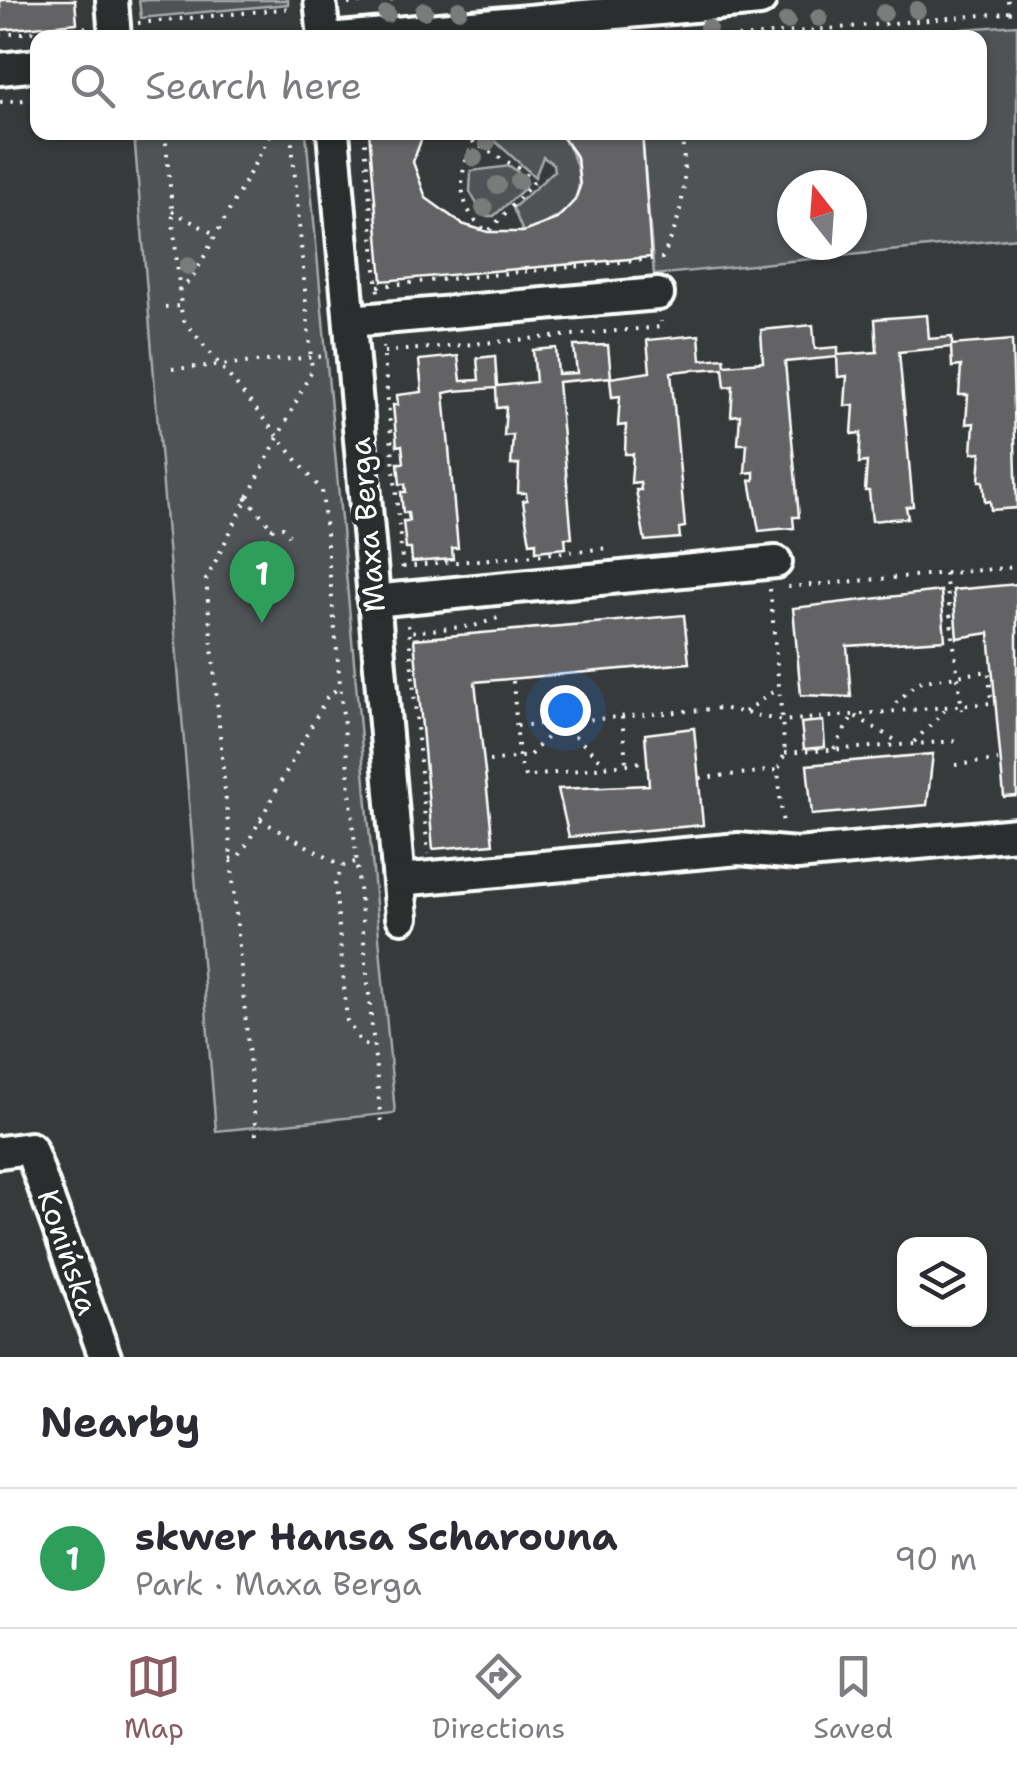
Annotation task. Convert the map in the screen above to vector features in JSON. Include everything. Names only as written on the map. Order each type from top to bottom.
[{"type":"street","points":[[428,30],[760,0]]},
{"type":"street","points":[[321,3],[323,30]]},
{"type":"street","points":[[0,68],[30,66]]},
{"type":"street","name":"Maxa Berga","points":[[334,140],[402,916]]},
{"type":"street","points":[[350,322],[658,294]]},
{"type":"street","points":[[373,602],[773,575]]},
{"type":"street","points":[[399,880],[740,850],[783,853],[1017,834]]},
{"type":"street","name":"Konińska","points":[[15,1150],[105,1357]]},
{"type":"path","points":[[40,30],[321,3],[393,0]]},
{"type":"path","points":[[1008,0],[1009,12]]},
{"type":"path","points":[[814,30],[1017,12]]},
{"type":"path","points":[[0,35],[30,31]]},
{"type":"path","points":[[0,102],[30,100]]},
{"type":"path","points":[[165,140],[182,318],[322,490],[381,1123]]},
{"type":"path","points":[[178,290],[192,279],[268,140]]},
{"type":"path","points":[[256,1135],[206,580],[246,497],[310,382],[292,140]]},
{"type":"path","points":[[365,140],[384,352],[661,327]]},
{"type":"path","points":[[472,140],[520,169],[533,183],[488,232],[472,220],[462,191],[463,162],[474,143]]},
{"type":"path","points":[[378,286],[662,258],[678,228],[688,178],[682,140]]},
{"type":"path","points":[[172,211],[216,235]]},
{"type":"path","points":[[496,270],[499,277]]},
{"type":"path","points":[[165,307],[180,306]]},
{"type":"path","points":[[172,369],[330,356]]},
{"type":"path","points":[[246,497],[273,528]]},
{"type":"path","points":[[273,528],[283,527],[289,534]]},
{"type":"path","points":[[263,549],[273,528]]},
{"type":"path","points":[[402,567],[610,548]]},
{"type":"path","points":[[945,574],[954,676],[961,707]]},
{"type":"path","points":[[773,575],[785,753],[778,770],[783,853]]},
{"type":"path","points":[[409,632],[430,876]]},
{"type":"path","points":[[517,726],[722,708],[782,721],[961,707],[991,703],[988,671],[918,682],[896,702],[896,710]]},
{"type":"path","points":[[513,682],[519,758],[525,777],[642,762]]},
{"type":"path","points":[[230,859],[239,856],[327,696],[340,687]]},
{"type":"path","points":[[745,712],[780,687]]},
{"type":"path","points":[[914,742],[950,705]]},
{"type":"path","points":[[853,715],[900,743]]},
{"type":"path","points":[[834,749],[853,715]]},
{"type":"path","points":[[622,716],[626,763]]},
{"type":"path","points":[[489,761],[529,756],[560,723]]},
{"type":"path","points":[[560,723],[606,765]]},
{"type":"path","points":[[785,753],[958,741]]},
{"type":"path","points":[[954,765],[998,760]]},
{"type":"path","points":[[700,778],[778,770]]},
{"type":"path","points":[[260,820],[343,866]]},
{"type":"path","points":[[356,862],[343,866],[336,876],[334,896],[345,1022],[362,1044],[373,1047]]},
{"type":"path","points":[[234,898],[245,897]]},
{"type":"shaded area","points":[[139,0],[288,0],[288,4],[141,18]]},
{"type":"shaded area","points":[[1017,25],[1017,238],[867,253],[867,170],[777,170],[777,260],[801,260],[654,275],[643,140],[987,140],[987,30],[948,30]]},
{"type":"shaded area","points":[[135,140],[307,140],[395,1113],[216,1131]]},
{"type":"shaded area","points":[[494,140],[564,140],[577,167],[577,195],[570,206],[543,225],[523,232],[513,208],[554,171],[553,164],[543,157],[535,177]]},
{"type":"shaded area","points":[[510,166],[525,178],[525,188],[494,216],[484,216],[470,192],[471,171]]},
{"type":"building","points":[[0,0],[75,0],[77,23],[0,30]]},
{"type":"building","points":[[370,140],[421,140],[413,162],[426,198],[462,224],[488,232],[523,232],[557,219],[575,200],[580,186],[577,158],[565,140],[643,140],[651,257],[382,281]]},
{"type":"building","points":[[927,315],[929,339],[952,337],[952,345],[1012,340],[1017,508],[991,510],[990,501],[985,502],[983,481],[979,481],[981,452],[972,453],[974,423],[966,424],[968,395],[959,395],[961,366],[952,367],[951,347],[899,352],[913,506],[906,507],[908,518],[872,521],[869,491],[865,491],[867,462],[859,463],[861,433],[852,434],[854,405],[845,406],[847,376],[838,377],[837,357],[785,362],[799,517],[793,517],[794,528],[759,531],[750,480],[754,480],[754,472],[745,473],[747,444],[738,444],[740,415],[731,416],[733,386],[725,387],[723,368],[671,372],[685,527],[679,528],[680,538],[645,541],[636,490],[641,490],[640,482],[631,483],[633,454],[625,454],[626,425],[618,426],[620,396],[612,397],[610,378],[650,372],[647,340],[699,335],[701,360],[724,358],[725,365],[763,362],[761,330],[813,325],[815,349],[838,347],[838,355],[877,352],[875,319]]},
{"type":"building","points":[[608,345],[611,377],[558,382],[572,538],[565,538],[566,548],[536,551],[536,542],[530,543],[523,501],[527,500],[526,493],[518,493],[519,464],[511,465],[513,435],[504,436],[506,407],[497,408],[496,388],[454,391],[444,393],[458,548],[452,548],[453,559],[412,562],[411,549],[406,549],[403,521],[409,521],[408,513],[403,513],[401,492],[406,492],[405,484],[400,484],[398,463],[404,463],[402,445],[397,446],[393,405],[398,405],[397,395],[422,392],[419,360],[458,356],[461,381],[479,380],[477,358],[495,356],[497,386],[536,382],[533,350],[556,348],[558,374],[577,373],[574,346]]},
{"type":"building","points":[[1017,584],[1017,796],[1004,797],[989,633],[957,638],[953,590]]},
{"type":"building","points":[[941,591],[945,640],[847,646],[851,697],[801,695],[793,608]]},
{"type":"building","points":[[684,615],[689,663],[475,682],[493,844],[433,849],[414,639]]},
{"type":"building","points":[[823,721],[825,747],[804,749],[801,723]]},
{"type":"building","points":[[694,728],[703,825],[569,837],[558,789],[649,785],[645,734]]},
{"type":"building","points":[[933,754],[927,805],[812,815],[807,765]]},
{"type":"place","name":"skwer Hansa Scharouna","points":[[262,623]]}]
